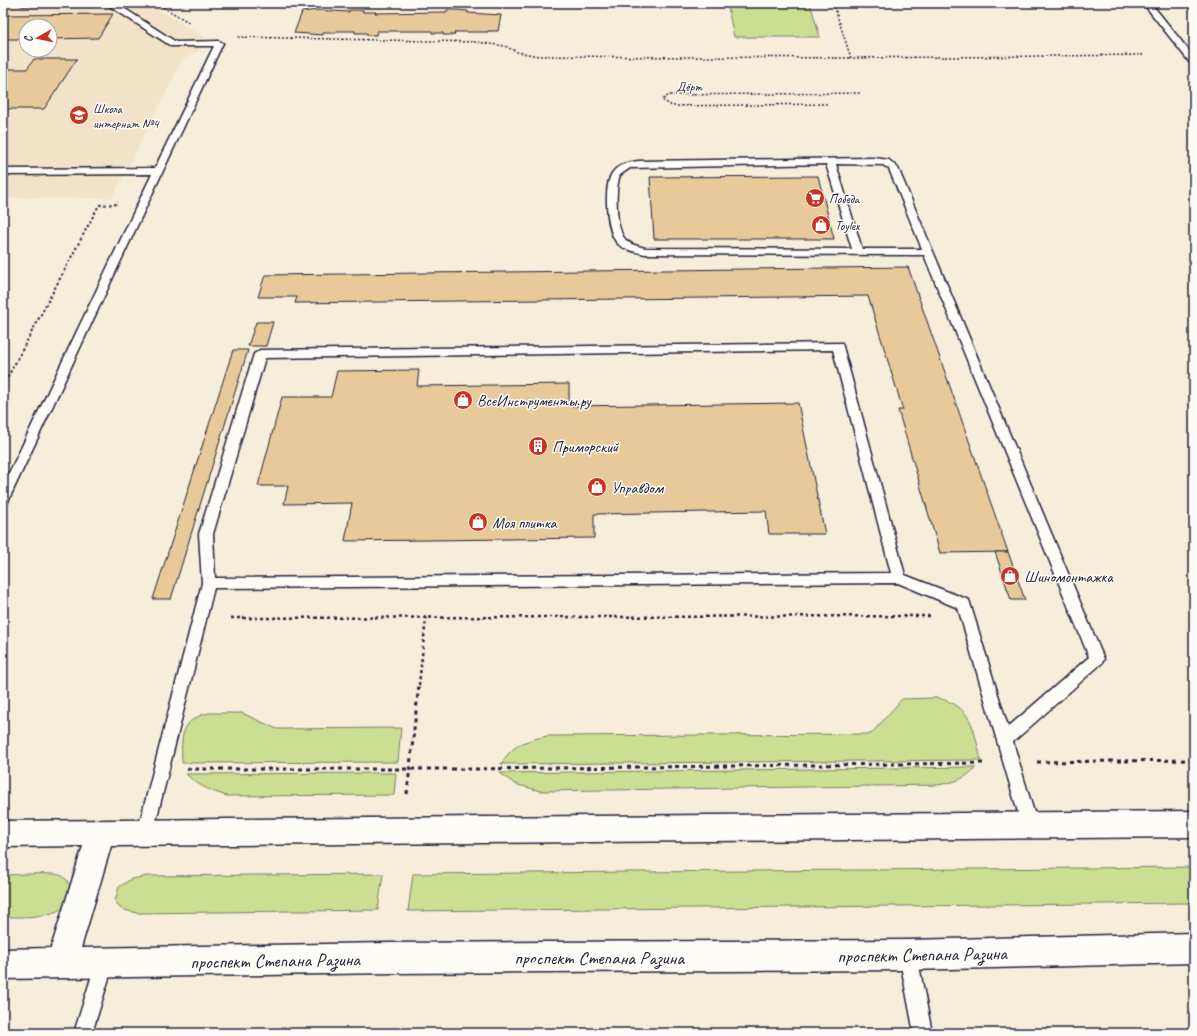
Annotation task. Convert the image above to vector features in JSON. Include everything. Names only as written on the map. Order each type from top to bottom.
[{"type":"main road","points":[[3,834],[1194,824]]},
{"type":"main road","points":[[61,964],[101,833]]},
{"type":"main road","name":"проспект Степана Разина","points":[[3,964],[398,958],[908,955],[1194,948]]},
{"type":"lane","points":[[22,3],[106,3]]},
{"type":"lane","points":[[3,500],[218,43],[174,44],[111,3]]},
{"type":"lane","points":[[1147,3],[1194,62]]},
{"type":"lane","points":[[928,252],[645,251],[628,246],[619,239],[614,229],[612,181],[617,173],[624,167],[638,164],[830,161],[886,162],[893,168],[928,252],[1097,659],[1004,739]]},
{"type":"lane","points":[[830,161],[858,252]]},
{"type":"lane","points":[[3,172],[158,171]]},
{"type":"lane","points":[[145,834],[209,583],[206,534],[260,354],[838,346],[899,578]]},
{"type":"lane","points":[[209,583],[899,578],[964,604],[1030,826]]},
{"type":"lane","points":[[908,955],[923,1033]]},
{"type":"lane","points":[[83,1033],[105,962]]},
{"type":"path","points":[[833,3],[852,58]]},
{"type":"path","points":[[233,36],[289,39],[476,42],[505,46],[517,52],[538,56],[852,58],[1144,56]]},
{"type":"path","name":"Дёрт","points":[[827,104],[672,106],[662,100],[669,95],[861,93]]},
{"type":"path","points":[[231,618],[933,616]]},
{"type":"path","points":[[407,794],[426,618]]},
{"type":"path","points":[[161,770],[1194,760]]},
{"type":"shaded area","name":"Школа интернат №4","points":[[3,3],[148,3],[205,38],[201,50],[183,59],[112,198],[3,198]]},
{"type":"green space","points":[[727,3],[810,3],[820,37],[734,37]]},
{"type":"green space","points":[[937,698],[958,707],[970,720],[981,760],[501,764],[510,752],[520,744],[547,736],[871,734],[902,699]]},
{"type":"green space","points":[[209,713],[242,713],[277,729],[401,728],[398,762],[182,763],[182,738],[187,725],[199,716]]},
{"type":"green space","points":[[976,767],[968,775],[959,780],[938,785],[540,791],[515,784],[500,773]]},
{"type":"green space","points":[[396,773],[394,795],[227,796],[205,788],[186,774]]},
{"type":"green space","points":[[1194,867],[1194,903],[408,911],[413,874]]},
{"type":"green space","points":[[54,874],[61,876],[65,878],[69,884],[70,898],[65,906],[57,911],[34,916],[3,917],[3,875]]},
{"type":"green space","points":[[383,874],[378,910],[137,913],[121,909],[115,901],[119,887],[131,879],[148,876]]},
{"type":"building","points":[[317,10],[349,12],[349,10],[363,10],[363,12],[376,12],[375,13],[446,12],[447,10],[457,10],[468,11],[468,13],[501,15],[498,31],[455,32],[454,35],[432,33],[432,31],[377,31],[376,35],[355,33],[355,31],[337,31],[336,33],[323,33],[323,35],[294,33],[302,12]]},
{"type":"building","points":[[113,14],[98,38],[58,39],[58,18],[18,18],[18,39],[3,39],[3,15]]},
{"type":"building","points":[[34,59],[77,59],[44,109],[3,109],[3,69],[27,69]]},
{"type":"building","points":[[818,176],[834,239],[654,239],[650,177]]},
{"type":"building","points":[[908,267],[1008,552],[940,553],[898,410],[903,410],[868,296],[295,303],[297,297],[258,297],[265,275]]},
{"type":"building","points":[[256,322],[273,322],[266,346],[248,346]]},
{"type":"building","points":[[233,350],[248,350],[171,599],[153,599]]},
{"type":"building","name":"Приморский","points":[[419,370],[417,386],[569,384],[569,406],[798,403],[825,534],[769,534],[766,511],[594,514],[594,538],[345,541],[352,503],[284,504],[288,486],[258,486],[282,397],[331,397],[337,371]]},
{"type":"building","name":"Шиномонтажка","points":[[995,552],[1008,552],[1025,600],[1011,600]]},
{"type":"place","name":"Школа интернат №4","points":[[79,115]]},
{"type":"place","name":"Победа","points":[[815,198]]},
{"type":"place","name":"Toylex","points":[[821,225]]},
{"type":"place","name":"ВсеИнструменты.ру","points":[[463,400]]},
{"type":"place","name":"Приморский","points":[[538,446]]},
{"type":"place","name":"Управдом","points":[[597,487]]},
{"type":"place","name":"Моя плитка","points":[[478,522]]},
{"type":"place","name":"Шиномонтажка","points":[[1010,576]]}]
